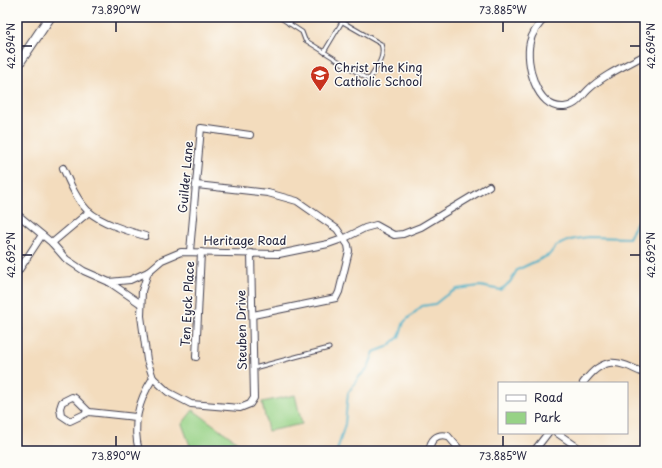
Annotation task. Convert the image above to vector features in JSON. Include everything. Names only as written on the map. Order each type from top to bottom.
[{"type":"main road","points":[[17,66],[50,17]]},
{"type":"street","points":[[546,17],[534,32],[529,48],[530,64],[538,92],[546,102],[554,106],[563,107],[576,103],[597,83],[645,55]]},
{"type":"street","name":"Guilder Lane","points":[[190,251],[201,128],[250,135]]},
{"type":"street","points":[[63,168],[77,198],[89,212],[126,230],[145,236]]},
{"type":"street","points":[[197,185],[268,193],[297,200],[337,229],[344,238],[349,252],[339,292],[336,298],[253,315]]},
{"type":"street","name":"Heritage Road","points":[[109,282],[130,280],[148,272],[162,260],[175,254],[190,251],[279,254],[328,244],[370,226],[382,227],[398,235],[412,231],[489,186]]},
{"type":"street","points":[[52,243],[89,212]]},
{"type":"street","name":"Heritage Road","points":[[17,214],[52,243],[66,258],[84,271],[109,282],[141,304]]},
{"type":"street","points":[[17,273],[42,235]]},
{"type":"street","name":"Ten Eyck Place","points":[[196,357],[201,252]]},
{"type":"street","name":"Steuben Drive","points":[[154,378],[168,392],[191,404],[240,408],[250,404],[254,398],[251,254]]},
{"type":"street","points":[[139,451],[135,436],[136,417],[143,395],[154,378],[146,360],[141,304],[142,291],[148,272]]},
{"type":"street","points":[[584,382],[597,368],[608,362],[621,363],[645,374]]},
{"type":"street","points":[[90,412],[72,397],[62,402],[60,408],[61,415],[70,421],[90,412],[136,417]]},
{"type":"street","points":[[534,451],[547,434]]},
{"type":"street","points":[[558,434],[583,451]]},
{"type":"street","points":[[430,451],[430,444],[433,438],[438,435],[448,436],[460,451]]},
{"type":"lane","points":[[279,17],[302,32],[305,40],[369,80],[381,60],[383,50],[381,44],[334,17]]},
{"type":"lane","points":[[289,24],[294,17]]},
{"type":"lane","points":[[324,52],[345,17]]},
{"type":"lane","points":[[254,368],[329,348]]},
{"type":"green space","points":[[295,395],[302,424],[268,431],[262,402]]},
{"type":"green space","points":[[193,410],[250,451],[192,451],[182,424]]},
{"type":"waterway","points":[[337,451],[345,424],[348,393],[359,377],[368,368],[374,352],[387,347],[399,337],[404,322],[422,306],[435,304],[457,289],[480,286],[501,290],[510,282],[517,270],[549,255],[556,246],[570,240],[588,237],[629,238],[638,220],[645,215]]},
{"type":"place","name":"Christ The King Catholic School","points":[[320,92]]}]
